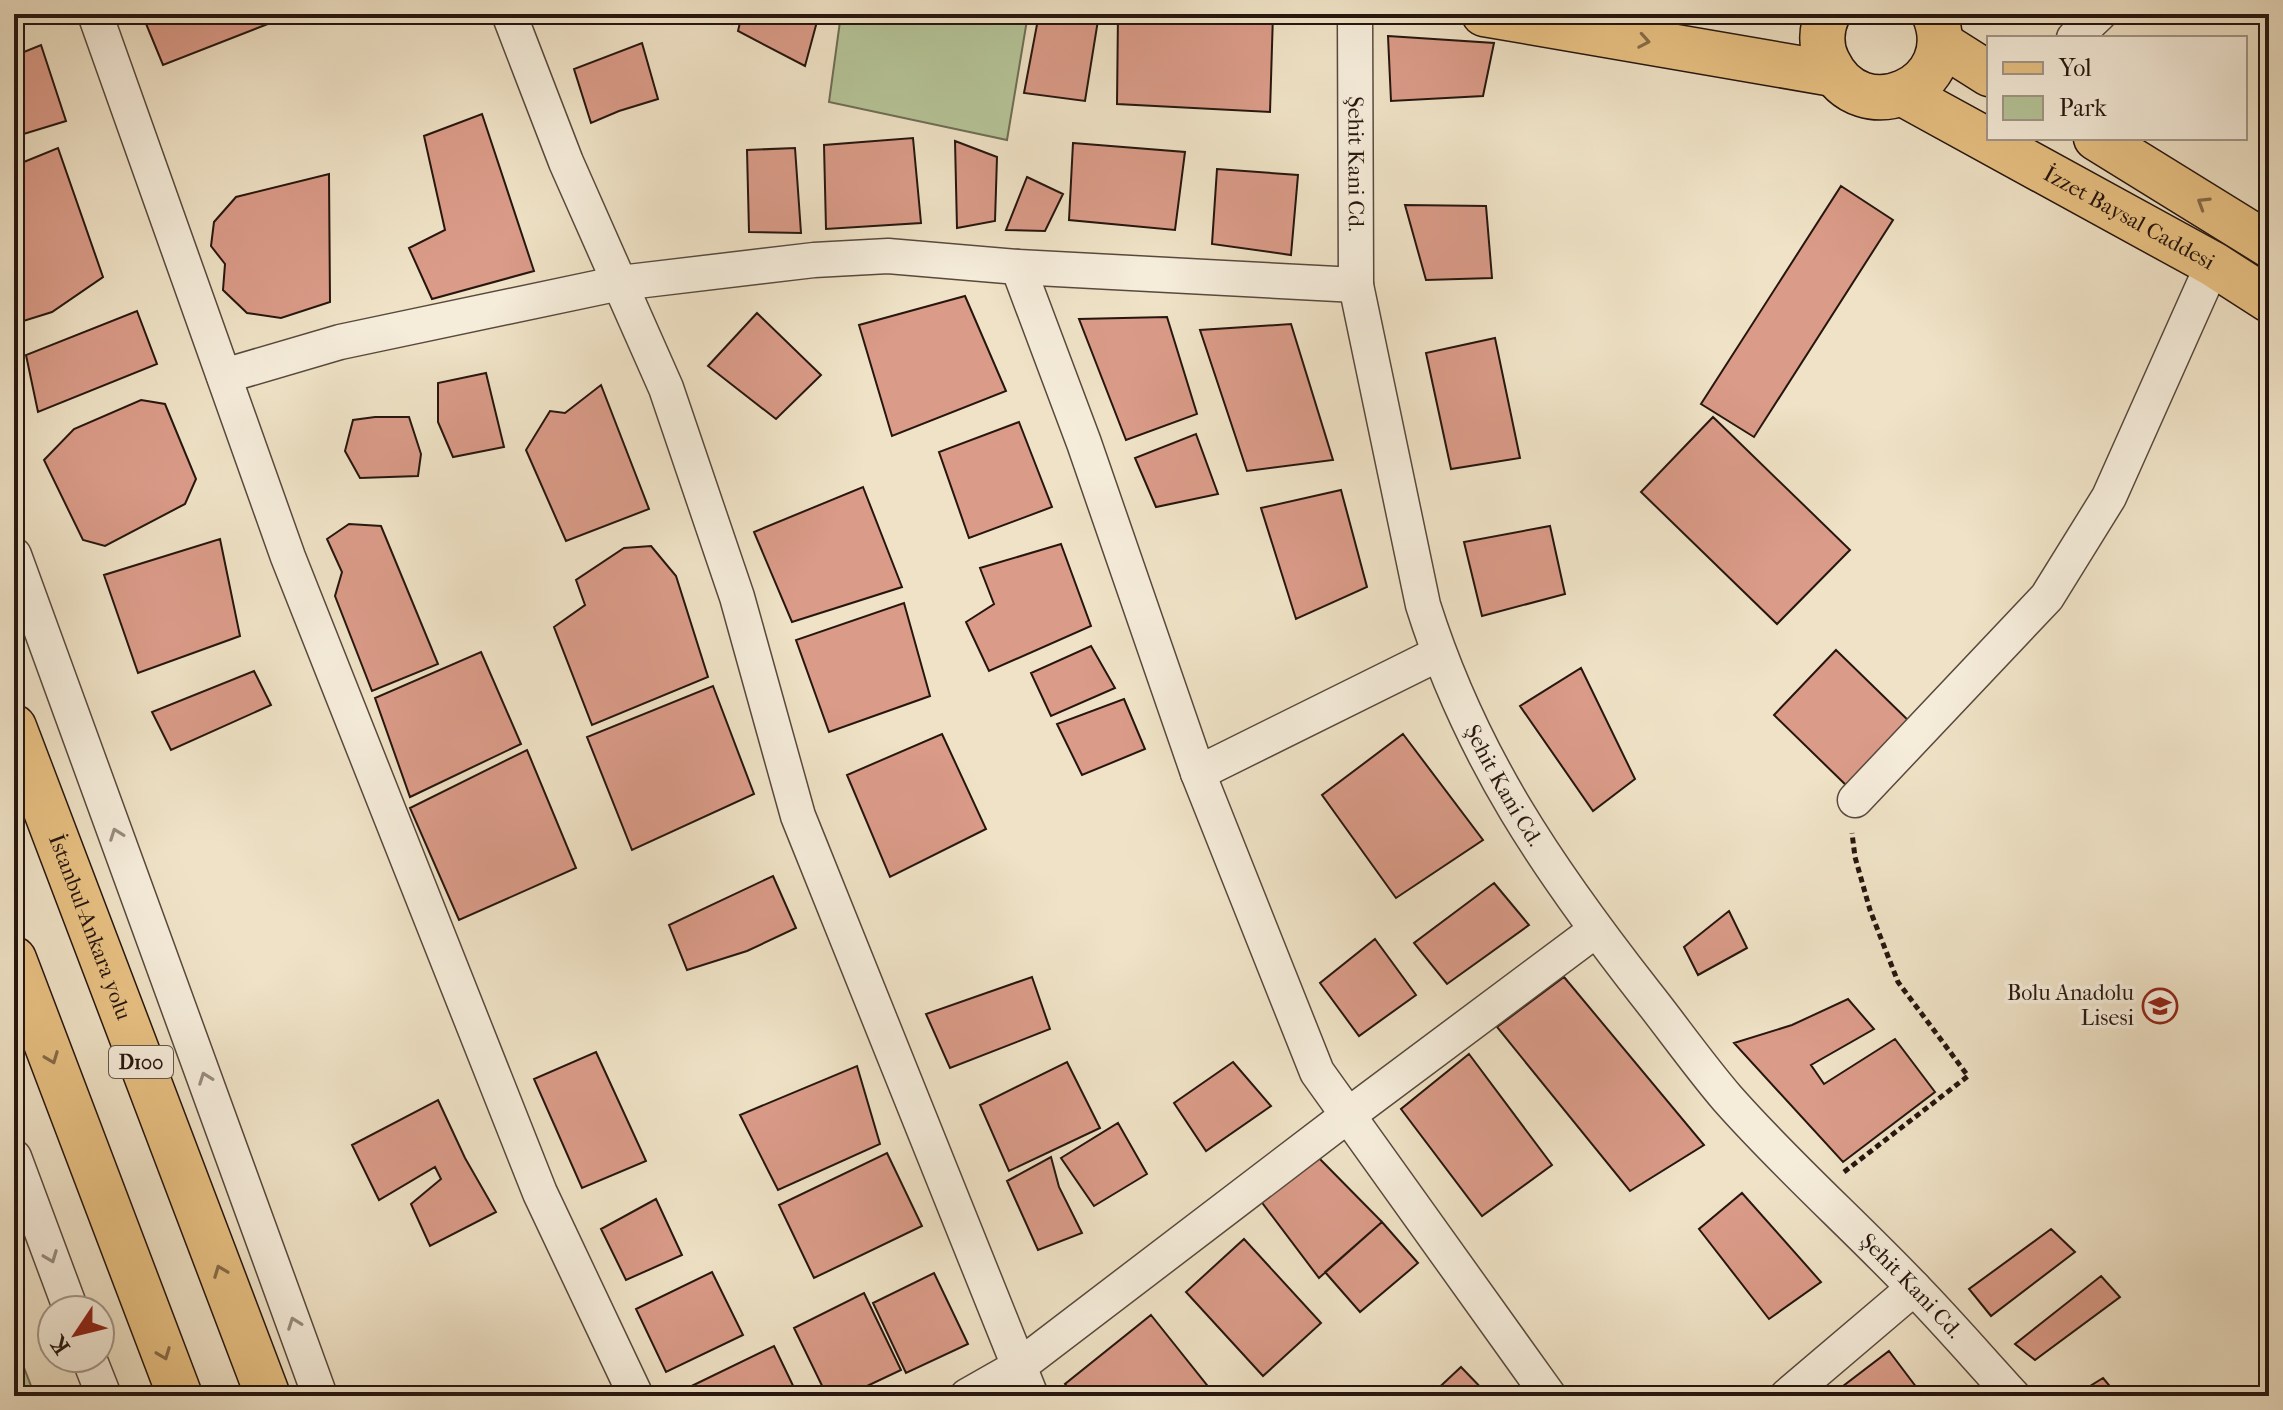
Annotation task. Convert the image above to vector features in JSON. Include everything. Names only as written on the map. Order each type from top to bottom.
[{"type":"main road","points":[[1484,14],[1833,74]]},
{"type":"main road","points":[[1817,16],[1825,57],[1833,74],[1847,87],[1865,96],[1884,98],[1903,94],[1929,74],[1937,59],[1937,28]]},
{"type":"main road","points":[[1937,28],[1987,72]]},
{"type":"main road","name":"İzzet Baysal Caddesi","points":[[1903,94],[2213,264],[2269,300]]},
{"type":"main road","points":[[2099,140],[2269,245]]},
{"type":"main road","name":"İstanbul-Ankara yolu","points":[[14,727],[268,1396]]},
{"type":"main road","points":[[14,959],[180,1396]]},
{"type":"street","points":[[95,14],[288,557],[534,1179],[636,1396]]},
{"type":"street","points":[[509,14],[566,162],[666,388],[737,597],[798,816],[1024,1382]]},
{"type":"street","name":"Şehit Kani Cd.","points":[[1355,14],[1356,285],[1423,605],[1438,654],[1462,712],[1496,779],[1544,856],[1596,930],[1725,1095],[1914,1288],[2013,1396]]},
{"type":"street","points":[[2076,36],[2099,14]]},
{"type":"street","points":[[224,376],[340,342],[620,283],[814,260],[888,256],[1018,267],[1356,285]]},
{"type":"street","points":[[1855,800],[2047,597],[2109,497],[2213,264]]},
{"type":"street","points":[[1018,267],[1084,443],[1198,773],[1317,1072],[1549,1396]]},
{"type":"street","points":[[14,555],[320,1396]]},
{"type":"street","points":[[1198,773],[1438,654]]},
{"type":"street","points":[[967,1396],[1024,1382],[1347,1116],[1596,930]]},
{"type":"street","points":[[14,1157],[65,1294]]},
{"type":"street","points":[[1787,1396],[1914,1288]]},
{"type":"street","points":[[95,1374],[104,1396]]},
{"type":"path","points":[[1818,1192],[1968,1076],[1898,982],[1870,910],[1855,857],[1851,823],[1855,800]]},
{"type":"green space","points":[[841,14],[1028,14],[1007,140],[829,102]]},
{"type":"green space","points":[[14,1342],[35,1396],[14,1396]]},
{"type":"building","points":[[142,14],[269,14],[273,22],[163,65]]},
{"type":"building","points":[[692,14],[734,14],[732,24]]},
{"type":"building","points":[[742,14],[819,14],[805,66],[738,31]]},
{"type":"building","points":[[1039,14],[1099,14],[1085,101],[1024,93]]},
{"type":"building","points":[[1118,14],[1273,14],[1270,112],[1117,104]]},
{"type":"building","points":[[1388,36],[1494,43],[1483,96],[1391,101]]},
{"type":"building","points":[[642,43],[658,99],[591,123],[574,69]]},
{"type":"building","points":[[41,45],[66,121],[14,137],[14,56]]},
{"type":"building","points":[[482,114],[534,271],[432,299],[409,248],[445,230],[424,136]]},
{"type":"building","points":[[913,138],[921,223],[826,229],[824,145]]},
{"type":"building","points":[[955,141],[997,157],[995,221],[957,228]]},
{"type":"building","points":[[1073,143],[1185,152],[1175,230],[1069,220]]},
{"type":"building","points":[[58,148],[103,277],[52,312],[14,324],[14,166]]},
{"type":"building","points":[[795,148],[801,233],[749,232],[747,150]]},
{"type":"building","points":[[1217,169],[1298,175],[1291,255],[1212,244]]},
{"type":"building","points":[[329,174],[330,302],[281,318],[247,313],[223,290],[225,264],[211,246],[214,222],[236,197]]},
{"type":"building","points":[[1027,177],[1063,194],[1045,231],[1006,230]]},
{"type":"building","points":[[1841,186],[1893,220],[1754,437],[1701,404]]},
{"type":"building","points":[[1405,205],[1486,206],[1492,278],[1426,280]]},
{"type":"building","points":[[965,296],[1006,391],[892,436],[859,325]]},
{"type":"building","points":[[137,311],[157,364],[38,412],[26,355]]},
{"type":"building","points":[[757,313],[821,375],[776,419],[708,366]]},
{"type":"building","points":[[1167,317],[1197,414],[1126,440],[1079,319]]},
{"type":"building","points":[[1291,324],[1333,460],[1247,471],[1200,330]]},
{"type":"building","points":[[1495,338],[1520,458],[1451,469],[1426,353]]},
{"type":"building","points":[[486,373],[504,447],[453,457],[438,422],[438,383]]},
{"type":"building","points":[[601,385],[649,509],[566,541],[526,450],[550,411],[565,413]]},
{"type":"building","points":[[141,400],[165,404],[196,479],[185,504],[105,546],[83,540],[44,460],[74,429]]},
{"type":"building","points":[[409,417],[421,454],[418,476],[360,478],[345,451],[353,420]]},
{"type":"building","points":[[1713,417],[1850,550],[1777,624],[1641,492]]},
{"type":"building","points":[[1019,422],[1052,507],[969,538],[939,452]]},
{"type":"building","points":[[1196,434],[1218,494],[1156,507],[1135,458]]},
{"type":"building","points":[[863,487],[902,587],[792,622],[754,532]]},
{"type":"building","points":[[1341,490],[1367,587],[1296,619],[1261,508]]},
{"type":"building","points":[[349,524],[381,526],[438,664],[372,691],[335,596],[342,572],[327,539]]},
{"type":"building","points":[[1550,526],[1565,594],[1482,616],[1464,542]]},
{"type":"building","points":[[220,539],[240,636],[138,673],[104,575]]},
{"type":"building","points":[[1061,544],[1091,626],[989,671],[966,622],[994,604],[980,568]]},
{"type":"building","points":[[651,546],[676,576],[708,677],[592,725],[554,627],[585,605],[576,580],[624,548]]},
{"type":"building","points":[[904,603],[930,696],[829,732],[796,640]]},
{"type":"building","points":[[1091,646],[1115,688],[1051,716],[1031,673]]},
{"type":"building","points":[[1836,650],[1912,724],[1850,789],[1774,715]]},
{"type":"building","points":[[481,652],[521,744],[410,797],[375,698]]},
{"type":"building","points":[[1581,668],[1635,779],[1593,811],[1520,706]]},
{"type":"building","points":[[254,671],[271,705],[171,750],[152,712]]},
{"type":"building","points":[[713,686],[754,794],[632,850],[587,737]]},
{"type":"building","points":[[1124,699],[1145,749],[1082,775],[1057,724]]},
{"type":"building","points":[[942,734],[986,829],[890,877],[847,775]]},
{"type":"building","points":[[1403,734],[1483,840],[1396,898],[1322,795]]},
{"type":"building","points":[[527,750],[576,868],[459,920],[410,808]]},
{"type":"building","points":[[773,876],[796,928],[747,951],[687,970],[669,925]]},
{"type":"building","points":[[1494,883],[1529,925],[1447,984],[1414,943]]},
{"type":"building","points":[[1729,911],[1747,948],[1698,975],[1684,947]]},
{"type":"building","points":[[1375,939],[1416,995],[1359,1036],[1320,983]]},
{"type":"building","points":[[1032,977],[1050,1029],[950,1068],[926,1014]]},
{"type":"building","points":[[1564,977],[1704,1145],[1630,1191],[1497,1027]]},
{"type":"building","points":[[1848,999],[1874,1029],[1811,1065],[1824,1084],[1895,1039],[1935,1092],[1843,1162],[1734,1043],[1792,1025]]},
{"type":"building","points":[[596,1052],[646,1161],[582,1188],[534,1079]]},
{"type":"building","points":[[1469,1054],[1552,1165],[1482,1216],[1401,1109]]},
{"type":"building","points":[[1067,1062],[1100,1128],[1009,1171],[980,1105]]},
{"type":"building","points":[[1233,1062],[1271,1106],[1206,1151],[1174,1103]]},
{"type":"building","points":[[857,1066],[880,1144],[778,1190],[740,1115]]},
{"type":"building","points":[[438,1100],[465,1158],[496,1212],[430,1246],[411,1204],[441,1179],[435,1167],[379,1200],[352,1145]]},
{"type":"building","points":[[1118,1123],[1147,1174],[1094,1206],[1061,1158]]},
{"type":"building","points":[[1312,1151],[1382,1222],[1319,1278],[1257,1196]]},
{"type":"building","points":[[887,1153],[922,1226],[814,1278],[779,1205]]},
{"type":"building","points":[[1051,1157],[1059,1187],[1082,1233],[1038,1250],[1007,1181]]},
{"type":"building","points":[[1742,1193],[1821,1282],[1769,1319],[1699,1229]]},
{"type":"building","points":[[656,1199],[682,1255],[626,1280],[601,1229]]},
{"type":"building","points":[[1382,1222],[1418,1263],[1360,1312],[1325,1272]]},
{"type":"building","points":[[2051,1229],[2075,1252],[1991,1316],[1969,1289]]},
{"type":"building","points":[[1244,1239],[1321,1323],[1263,1376],[1186,1292]]},
{"type":"building","points":[[712,1272],[743,1335],[666,1372],[636,1309]]},
{"type":"building","points":[[934,1273],[968,1344],[906,1373],[873,1303]]},
{"type":"building","points":[[2101,1276],[2120,1297],[2035,1360],[2015,1344]]},
{"type":"building","points":[[864,1293],[901,1370],[846,1396],[827,1396],[794,1328]]},
{"type":"building","points":[[1151,1315],[1210,1389],[1202,1396],[1075,1396],[1065,1384]]},
{"type":"building","points":[[774,1346],[798,1396],[671,1396]]},
{"type":"building","points":[[1889,1351],[1923,1396],[1830,1396]]},
{"type":"building","points":[[1461,1367],[1489,1396],[1430,1396]]},
{"type":"building","points":[[2103,1378],[2118,1396],[2074,1396]]},
{"type":"place","name":"Bolu Anadolu Lisesi","points":[[2160,1006]]}]
